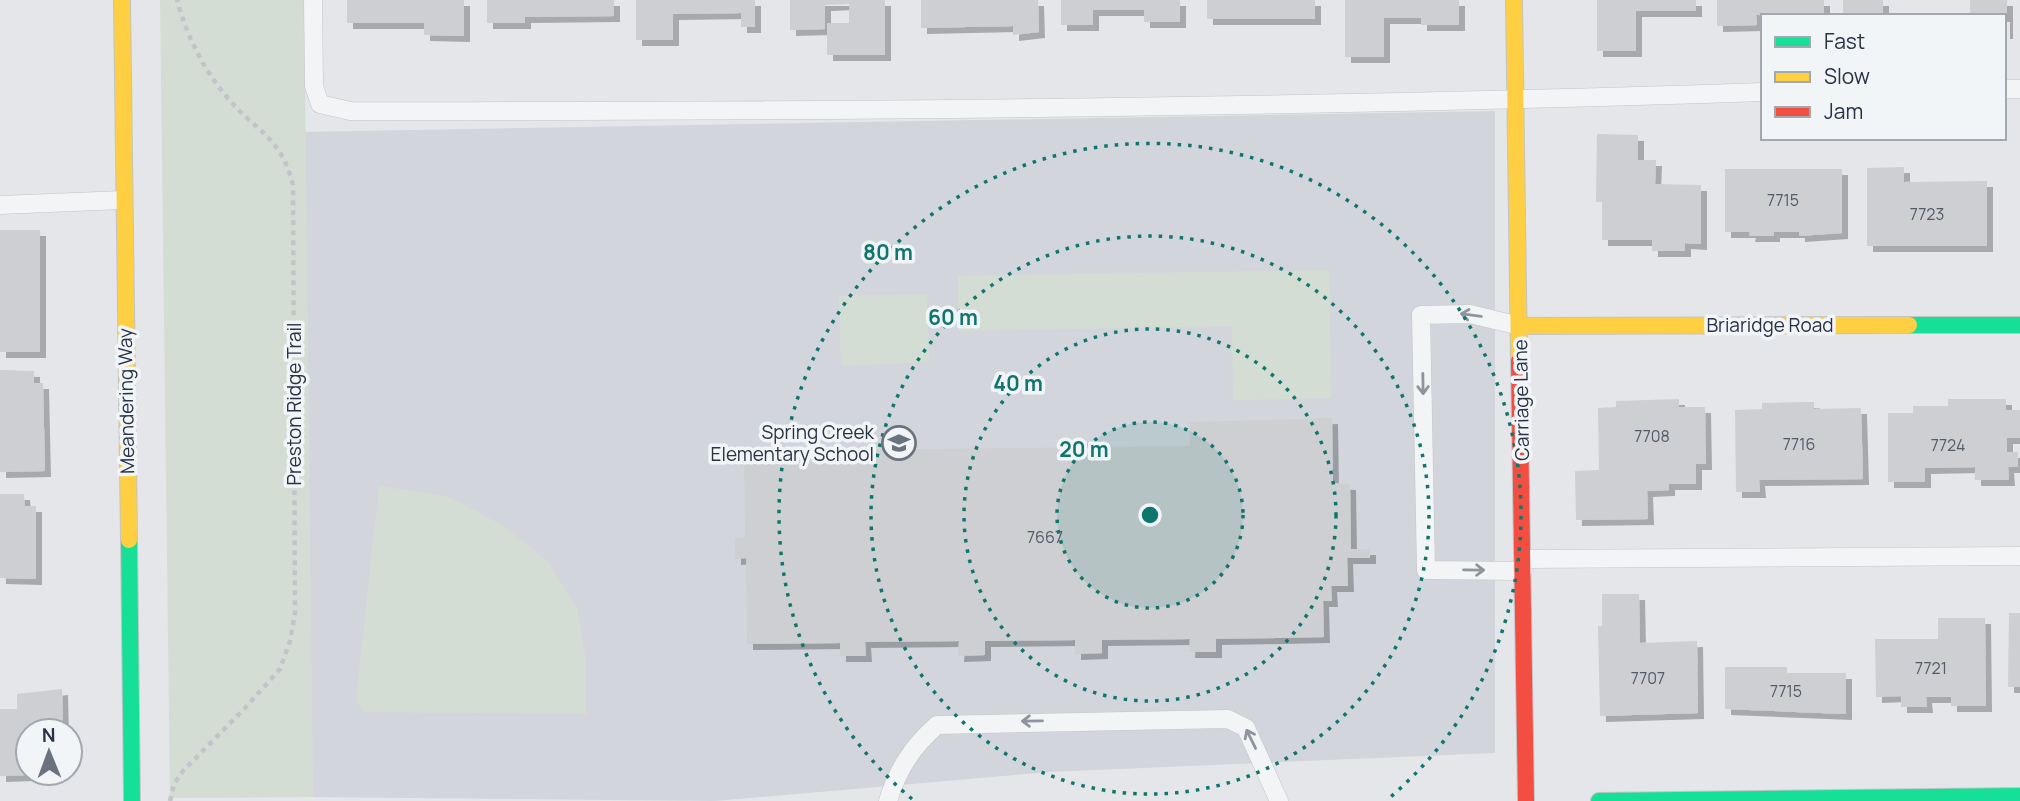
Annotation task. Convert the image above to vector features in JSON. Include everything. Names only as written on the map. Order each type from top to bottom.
[{"type":"street","name":"Meandering Way","points":[[122,0],[132,801]]},
{"type":"street","name":"Carriage Lane","points":[[1514,0],[1526,801]]},
{"type":"street","name":"Briaridge Road","points":[[1520,326],[2020,325]]},
{"type":"street","points":[[1599,801],[2020,796]]},
{"type":"lane","points":[[313,0],[314,86],[320,104],[350,111],[652,112],[1516,100],[1761,92]]},
{"type":"lane","points":[[0,205],[123,200]]},
{"type":"lane","points":[[1520,326],[1470,314],[1421,316],[1426,570],[1523,565],[2020,556]]},
{"type":"lane","points":[[888,801],[916,743],[937,724],[1228,719],[1246,728],[1279,801]]},
{"type":"path","name":"Preston Ridge Trail","points":[[170,801],[174,784],[183,771],[280,669],[290,640],[295,613],[293,185],[287,162],[273,141],[227,97],[198,56],[177,0]]},
{"type":"shaded area","points":[[160,0],[304,0],[313,797],[170,798]]},
{"type":"shaded area","name":"Spring Creek Elementary School","points":[[1495,111],[1495,753],[1049,772],[715,801],[309,797],[297,132]]},
{"type":"shaded area","points":[[1329,270],[1331,398],[1233,400],[1232,326],[959,331],[958,276]]},
{"type":"shaded area","points":[[927,294],[929,362],[841,366],[839,296]]},
{"type":"shaded area","points":[[379,486],[446,496],[504,526],[547,561],[577,608],[586,662],[586,714],[364,712],[356,701]]},
{"type":"building","points":[[347,0],[464,0],[464,36],[424,35],[424,23],[347,23]]},
{"type":"building","points":[[487,0],[614,0],[614,16],[525,17],[525,23],[487,23]]},
{"type":"building","points":[[636,0],[755,0],[755,27],[741,27],[741,13],[673,14],[673,40],[636,40]]},
{"type":"building","points":[[790,0],[885,0],[885,55],[827,55],[827,23],[849,23],[849,4],[825,5],[825,29],[790,30]]},
{"type":"building","points":[[921,0],[1038,0],[1039,32],[1013,35],[1013,26],[921,28]]},
{"type":"building","points":[[1061,0],[1180,0],[1180,22],[1144,22],[1144,10],[1093,10],[1093,25],[1061,25]]},
{"type":"building","points":[[1207,0],[1315,0],[1315,19],[1207,19]]},
{"type":"building","points":[[1345,0],[1459,0],[1459,25],[1421,25],[1421,18],[1384,18],[1384,57],[1345,57]]},
{"type":"building","points":[[1597,0],[1696,0],[1696,11],[1636,11],[1636,51],[1597,51]]},
{"type":"building","points":[[1717,0],[1824,0],[1824,14],[1761,14],[1756,15],[1757,25],[1717,26]]},
{"type":"building","points":[[1843,0],[1883,0],[1883,14],[1843,14]]},
{"type":"building","points":[[1970,0],[2007,0],[2007,33],[2006,14],[1970,14]]},
{"type":"building","points":[[1597,134],[1638,135],[1638,160],[1656,160],[1655,184],[1701,185],[1701,244],[1685,243],[1685,251],[1652,251],[1652,240],[1602,240],[1602,202],[1596,202]]},
{"type":"building","points":[[1904,167],[1904,182],[1987,181],[1987,246],[1867,246],[1867,168]]},
{"type":"building","points":[[1725,169],[1842,169],[1842,233],[1799,236],[1799,232],[1774,232],[1774,236],[1749,236],[1750,232],[1725,232]]},
{"type":"building","points":[[0,230],[40,230],[40,352],[0,352]]},
{"type":"building","points":[[0,370],[34,371],[34,383],[43,383],[45,471],[0,472]]},
{"type":"building","points":[[1679,399],[1679,407],[1705,407],[1706,464],[1696,464],[1696,484],[1669,484],[1669,490],[1647,491],[1648,519],[1576,520],[1575,471],[1599,470],[1598,408],[1616,407],[1616,401]]},
{"type":"building","points":[[1948,399],[2006,399],[2006,410],[2020,410],[2020,438],[2007,438],[2007,452],[2018,452],[2018,467],[2008,467],[2009,480],[1975,480],[1975,467],[1925,468],[1925,482],[1888,482],[1888,413],[1913,413],[1913,406],[1948,406]]},
{"type":"building","points":[[1814,402],[1814,409],[1861,408],[1863,479],[1759,480],[1760,492],[1736,492],[1735,410],[1762,409],[1762,403]]},
{"type":"building","points":[[1332,418],[1333,483],[1350,484],[1351,549],[1370,549],[1370,558],[1347,558],[1348,586],[1331,586],[1332,601],[1323,601],[1324,637],[1216,639],[1216,652],[1189,652],[1190,639],[1102,640],[1102,653],[1075,654],[1075,640],[985,641],[985,655],[958,656],[959,641],[865,642],[866,656],[840,656],[840,643],[747,644],[746,558],[735,559],[735,538],[745,537],[744,451],[1190,446],[1189,422]]},
{"type":"building","points":[[0,494],[24,494],[25,506],[36,506],[36,579],[0,578]]},
{"type":"building","points":[[1602,594],[1639,594],[1640,643],[1697,641],[1698,713],[1600,716],[1598,626],[1602,626]]},
{"type":"building","points":[[2009,613],[2020,613],[2020,687],[2008,687]]},
{"type":"building","points":[[1938,618],[1985,618],[1986,706],[1951,706],[1951,697],[1926,697],[1927,707],[1901,707],[1901,696],[1876,697],[1875,639],[1938,639]]},
{"type":"building","points":[[1725,667],[1787,667],[1787,673],[1846,673],[1846,714],[1725,709]]},
{"type":"building","points":[[62,689],[63,717],[14,717],[14,776],[0,776],[0,709],[17,709],[17,694]]},
{"type":"traffic: fast","points":[[1909,325],[2020,325]]},
{"type":"traffic: fast","points":[[129,540],[132,801]]},
{"type":"traffic: fast","points":[[1599,801],[2020,796]]},
{"type":"traffic: slow","points":[[122,0],[129,540]]},
{"type":"traffic: slow","points":[[1514,0],[1519,361]]},
{"type":"traffic: slow","points":[[1520,326],[1909,325]]},
{"type":"traffic: jam","points":[[1519,361],[1526,801]]},
{"type":"place","name":"Spring Creek Elementary School","points":[[899,443]]}]
